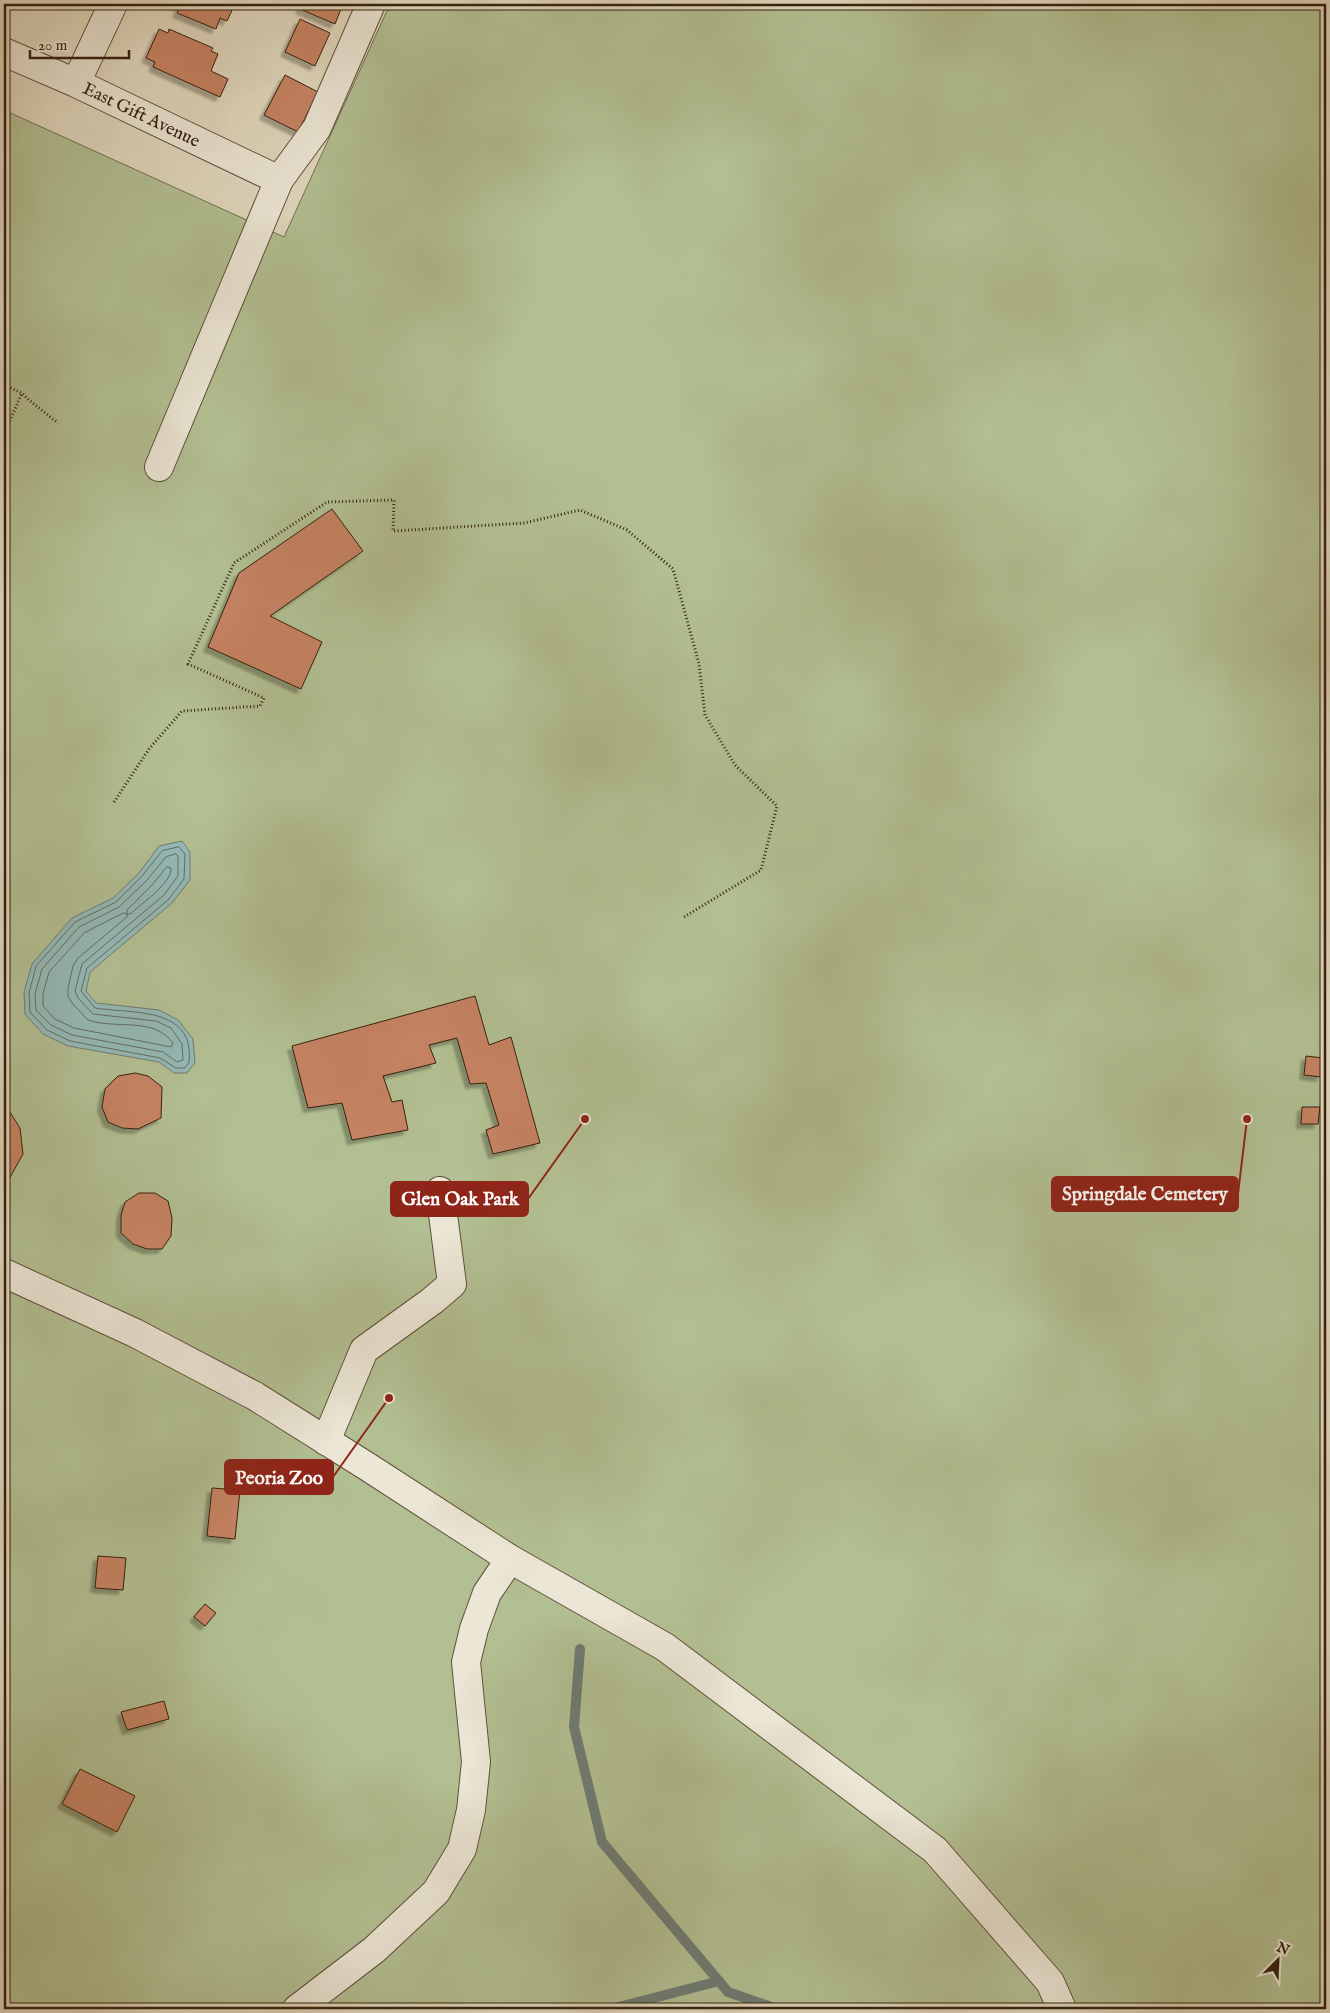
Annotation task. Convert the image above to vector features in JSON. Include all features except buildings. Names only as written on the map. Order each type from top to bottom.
[{"type":"street","points":[[76,83],[113,4]]},
{"type":"street","points":[[159,467],[279,180],[317,128],[371,4]]},
{"type":"street","name":"East Gift Avenue","points":[[4,52],[76,83],[279,180]]},
{"type":"street","points":[[326,1441],[364,1350],[432,1301],[452,1284],[440,1191]]},
{"type":"street","points":[[4,1273],[135,1333],[255,1396],[510,1559],[665,1647],[935,1850],[1050,1982],[1062,2009]]},
{"type":"street","points":[[298,2009],[374,1950],[436,1892],[462,1849],[471,1810],[476,1762],[466,1662],[474,1630],[487,1593],[510,1559]]},
{"type":"path","points":[[4,384],[22,393],[58,423]]},
{"type":"path","points":[[4,434],[22,393]]},
{"type":"path","points":[[114,802],[148,749],[182,711],[260,706],[264,698],[188,664],[234,563],[327,502],[394,500],[393,532],[524,523],[580,510],[627,530],[673,569],[699,664],[705,715],[735,765],[777,806],[761,870],[684,917]]},
{"type":"green space","points":[[390,4],[1326,4],[1326,2009],[4,2009],[4,110],[284,237]]},
{"type":"water","points":[[182,841],[190,852],[190,880],[172,903],[90,972],[86,991],[96,1003],[159,1010],[178,1020],[193,1039],[195,1063],[187,1073],[174,1073],[159,1062],[68,1046],[43,1034],[25,1014],[24,992],[32,964],[72,918],[113,898],[139,873],[159,846]]},
{"type":"waterway","points":[[580,1649],[574,1727],[602,1842],[728,1992],[777,2009]]},
{"type":"waterway","points":[[611,2009],[719,1981]]},
{"type":"place","name":"Glen Oak Park","points":[[585,1119]]},
{"type":"place","name":"Springdale Cemetery","points":[[1247,1119]]},
{"type":"place","name":"Peoria Zoo","points":[[389,1398]]}]
